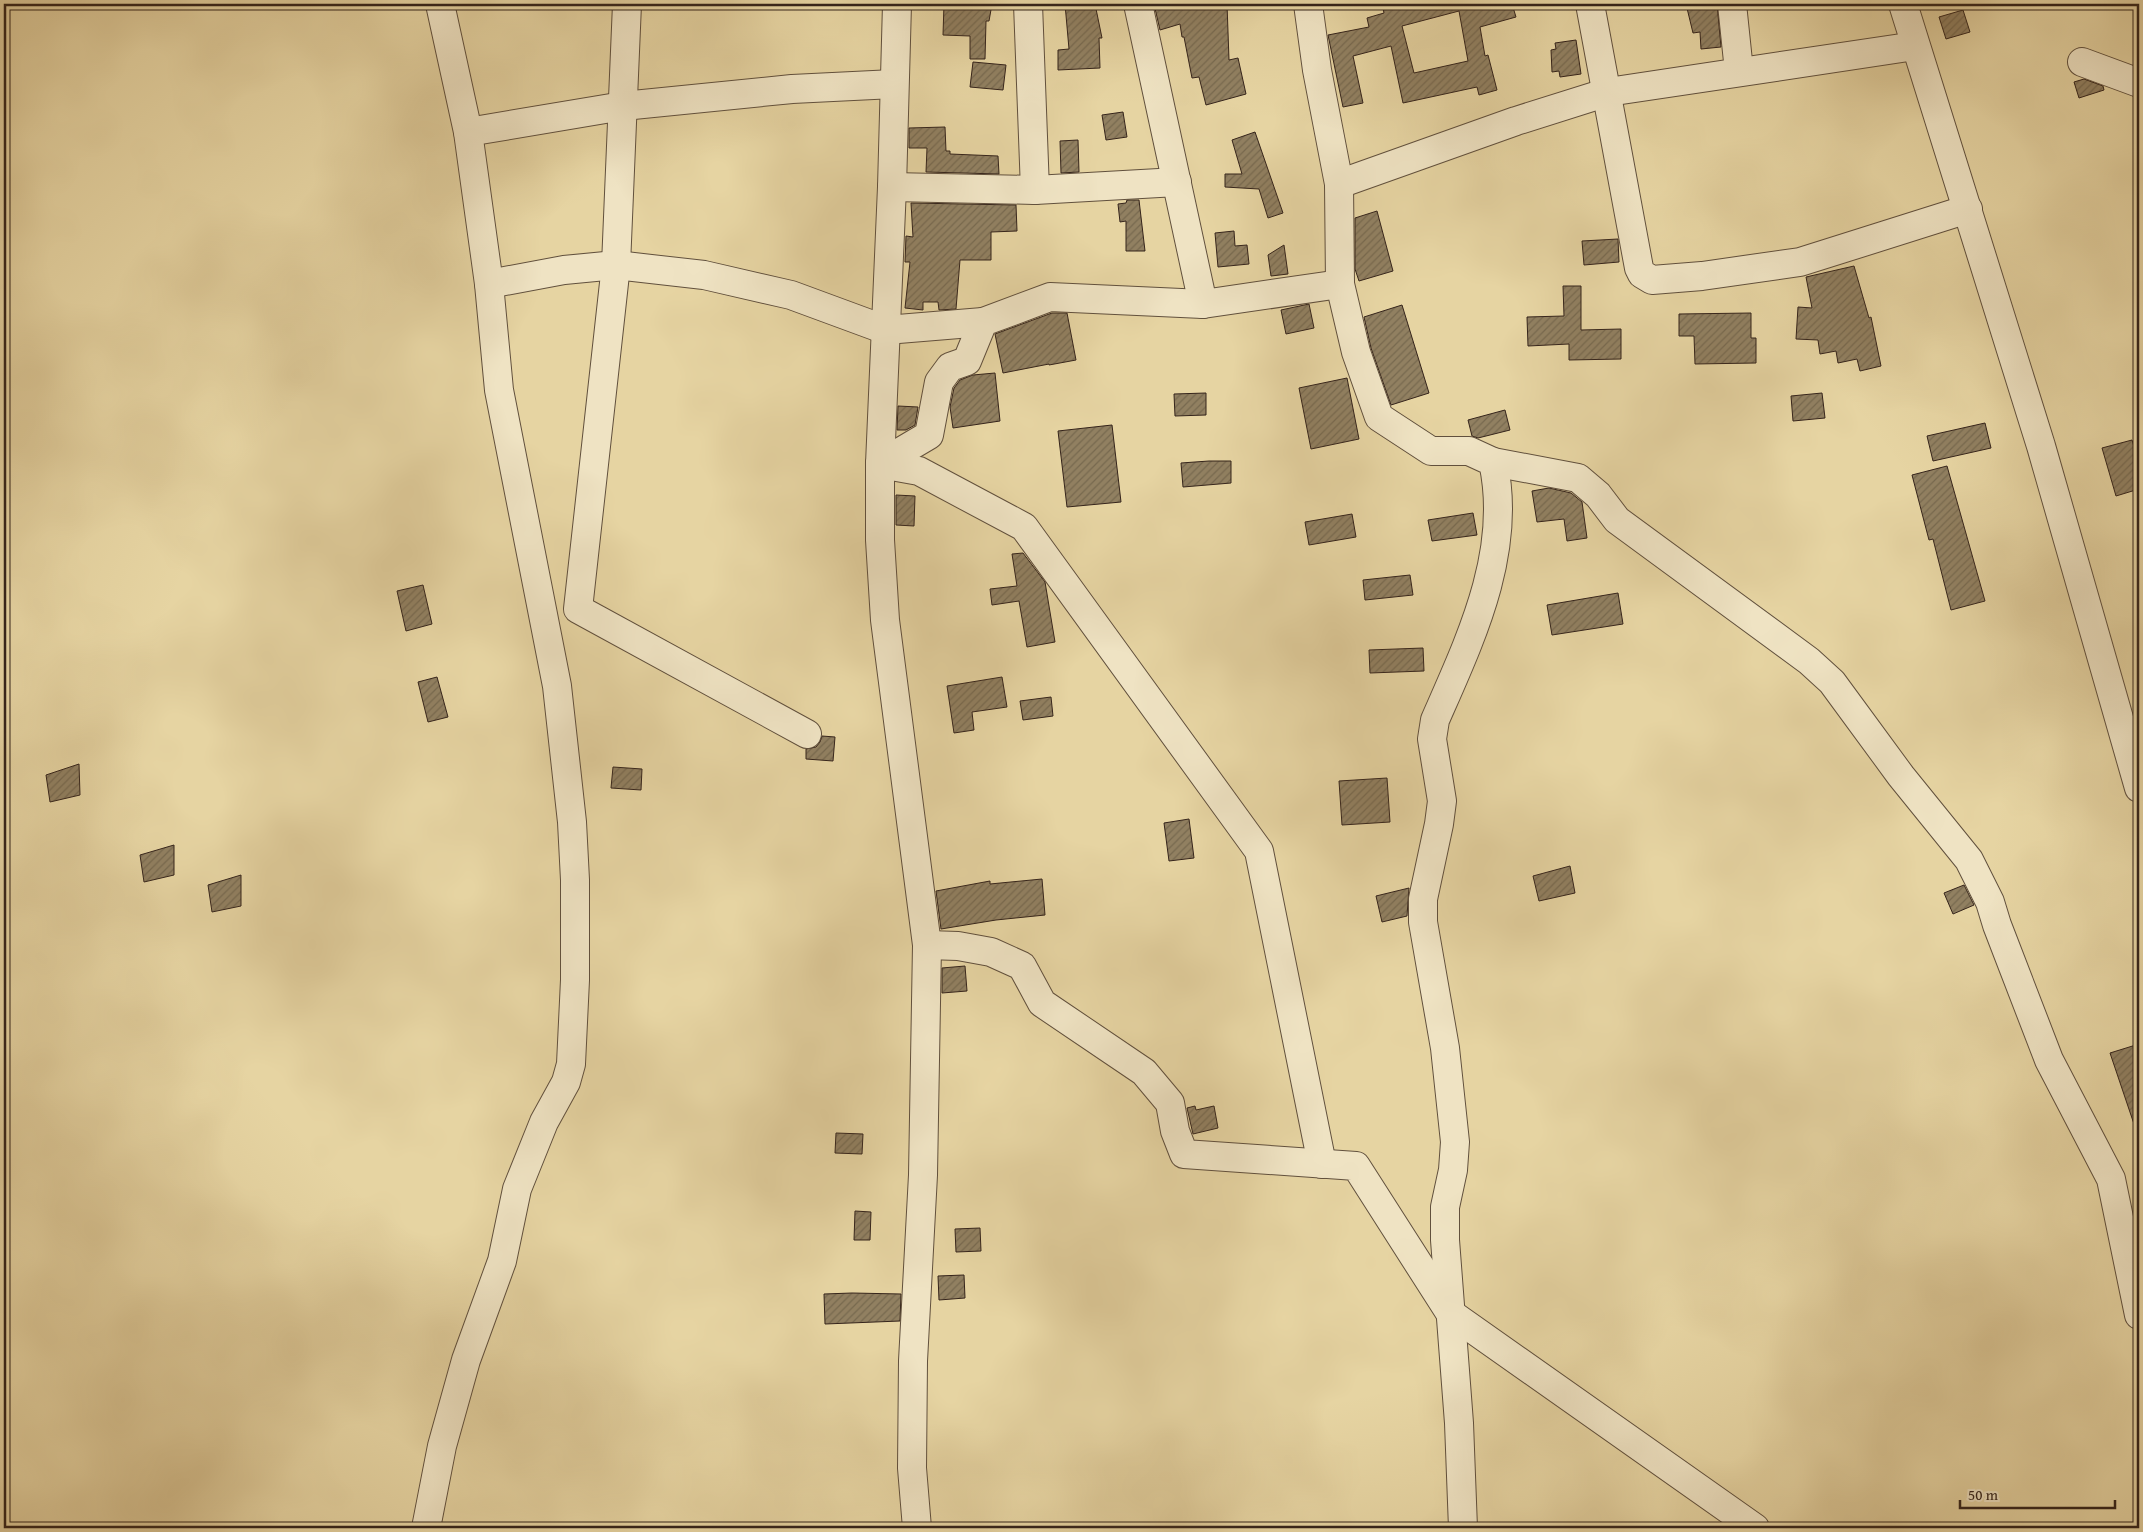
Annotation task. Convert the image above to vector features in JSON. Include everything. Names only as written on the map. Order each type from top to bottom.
[{"type":"street","points":[[426,1528],[442,1446],[466,1360],[502,1261],[517,1189],[544,1122],[566,1082],[571,1064],[575,980],[575,880],[572,822],[555,677],[499,390],[488,284],[468,132],[440,4]]},
{"type":"street","points":[[627,4],[616,265],[578,609],[807,734]]},
{"type":"street","points":[[897,4],[892,187],[880,464],[880,540],[885,620],[927,945],[923,1175],[914,1361],[912,1468],[917,1528]]},
{"type":"street","points":[[1028,4],[1035,190]]},
{"type":"street","points":[[1138,4],[1203,304]]},
{"type":"street","points":[[1308,4],[1317,70],[1339,184],[1340,284],[1356,352],[1379,417],[1431,451],[1469,451],[1494,462],[1578,478],[1598,495],[1617,520],[1809,661],[1832,682],[1901,776],[1969,860],[1990,902],[2049,1060],[2111,1179],[2139,1315]]},
{"type":"street","points":[[1590,4],[1608,92],[1639,268],[1642,274],[1652,280],[1702,276],[1800,262],[1968,209]]},
{"type":"street","points":[[1732,4],[1740,72]]},
{"type":"street","points":[[1903,4],[2041,446],[2139,788]]},
{"type":"street","points":[[1339,184],[1516,121],[1608,92],[1915,46]]},
{"type":"street","points":[[2082,62],[2139,82]]},
{"type":"street","points":[[468,132],[622,106],[792,89],[894,84]]},
{"type":"street","points":[[892,187],[1035,190],[1177,182]]},
{"type":"street","points":[[488,284],[564,270],[616,265],[704,275],[783,293],[886,330],[984,322],[1050,297],[1203,304],[1340,284]]},
{"type":"street","points":[[880,464],[929,436],[939,382],[950,368],[967,361],[984,322]]},
{"type":"street","points":[[1463,1528],[1459,1423],[1445,1240],[1445,1215],[1453,1170],[1455,1142],[1445,1048],[1423,922],[1423,899],[1442,801],[1432,739],[1435,720],[1482,607],[1492,562],[1498,517],[1499,486],[1494,462]]},
{"type":"street","points":[[880,464],[919,470],[1024,527],[1259,851],[1322,1164]]},
{"type":"street","points":[[927,945],[958,946],[991,952],[1022,966],[1042,1003],[1144,1072],[1170,1103],[1175,1131],[1184,1154],[1356,1166],[1450,1313],[1756,1528]]},
{"type":"building","points":[[944,4],[992,4],[989,21],[986,21],[985,59],[970,59],[970,36],[943,35]]},
{"type":"building","points":[[1065,4],[1095,4],[1102,38],[1099,38],[1100,68],[1058,70],[1058,50],[1069,49]]},
{"type":"building","points":[[1154,4],[1227,4],[1229,60],[1238,58],[1246,94],[1206,105],[1199,77],[1192,78],[1180,24],[1160,30]]},
{"type":"building","points":[[1382,4],[1466,4],[1466,6],[1477,4],[1512,4],[1516,17],[1480,27],[1485,56],[1488,55],[1497,90],[1479,95],[1477,87],[1403,103],[1391,46],[1353,56],[1363,103],[1343,107],[1328,35],[1369,27],[1367,18],[1384,13]],"holes":[[[1459,11],[1468,61],[1414,73],[1402,26]]]},
{"type":"building","points":[[1686,4],[1717,4],[1721,47],[1701,49],[1700,32],[1693,33]]},
{"type":"building","points":[[1963,10],[1970,32],[1946,39],[1939,17]]},
{"type":"building","points":[[1576,40],[1581,74],[1560,77],[1559,71],[1552,72],[1551,50],[1556,49],[1555,43]]},
{"type":"building","points":[[973,62],[1006,65],[1003,90],[970,87]]},
{"type":"building","points":[[2084,79],[2103,86],[2104,90],[2079,98],[2074,82]]},
{"type":"building","points":[[1123,112],[1127,137],[1106,140],[1102,115]]},
{"type":"building","points":[[945,127],[946,151],[950,151],[950,154],[998,156],[999,174],[926,172],[927,148],[909,148],[909,128]]},
{"type":"building","points":[[1255,132],[1283,213],[1268,218],[1259,189],[1225,187],[1225,174],[1242,174],[1232,140]]},
{"type":"building","points":[[1078,140],[1079,172],[1061,173],[1060,141]]},
{"type":"building","points":[[1127,200],[1139,200],[1145,251],[1126,251],[1126,221],[1120,222],[1118,204],[1126,203]]},
{"type":"building","points":[[911,203],[1016,205],[1017,231],[991,232],[991,260],[960,260],[956,309],[939,310],[938,302],[923,302],[923,310],[905,308],[910,262],[905,262],[906,236],[913,237]]},
{"type":"building","points":[[1377,211],[1393,271],[1359,281],[1355,269],[1355,218]]},
{"type":"building","points":[[1234,231],[1235,246],[1247,245],[1249,264],[1218,267],[1215,233]]},
{"type":"building","points":[[1618,239],[1619,262],[1584,265],[1582,241]]},
{"type":"building","points":[[1284,245],[1288,274],[1271,276],[1268,255]]},
{"type":"building","points":[[1854,266],[1869,318],[1871,317],[1881,366],[1860,371],[1857,359],[1838,363],[1836,351],[1820,354],[1818,340],[1796,339],[1798,307],[1812,308],[1806,277]]},
{"type":"building","points":[[1563,286],[1581,286],[1581,330],[1621,329],[1621,359],[1569,360],[1569,344],[1528,346],[1527,317],[1564,316]]},
{"type":"building","points":[[1309,304],[1314,328],[1286,334],[1281,310]]},
{"type":"building","points":[[1402,305],[1429,393],[1391,405],[1371,348],[1364,317]]},
{"type":"building","points":[[1052,313],[1067,313],[1076,360],[1003,373],[995,334]]},
{"type":"building","points":[[1751,313],[1751,338],[1756,338],[1756,363],[1695,364],[1694,336],[1679,336],[1679,314]]},
{"type":"building","points":[[995,373],[1000,421],[953,428],[950,407],[954,388],[960,380],[973,375]]},
{"type":"building","points":[[1347,378],[1359,439],[1311,449],[1299,388]]},
{"type":"building","points":[[1206,393],[1206,415],[1175,416],[1174,394]]},
{"type":"building","points":[[1822,393],[1825,418],[1793,421],[1791,396]]},
{"type":"building","points":[[898,406],[918,407],[915,425],[906,430],[897,430]]},
{"type":"building","points":[[1505,410],[1510,430],[1478,438],[1472,436],[1468,420]]},
{"type":"building","points":[[1985,423],[1991,448],[1933,461],[1927,436]]},
{"type":"building","points":[[1112,425],[1121,502],[1067,507],[1058,431]]},
{"type":"building","points":[[2132,440],[2139,464],[2139,489],[2116,496],[2102,448]]},
{"type":"building","points":[[1231,461],[1231,483],[1183,487],[1181,463]]},
{"type":"building","points":[[1947,466],[1985,601],[1951,610],[1933,539],[1929,540],[1912,475]]},
{"type":"building","points":[[1549,488],[1571,493],[1582,502],[1587,538],[1567,541],[1564,519],[1537,522],[1532,491]]},
{"type":"building","points":[[896,495],[915,496],[914,526],[896,525]]},
{"type":"building","points":[[1473,513],[1477,535],[1432,541],[1428,520]]},
{"type":"building","points":[[1352,514],[1356,537],[1309,545],[1305,522]]},
{"type":"building","points":[[1023,553],[1045,582],[1055,642],[1027,647],[1019,601],[992,605],[990,589],[1017,586],[1012,554]]},
{"type":"building","points":[[1410,575],[1413,595],[1365,600],[1363,580]]},
{"type":"building","points":[[423,585],[432,624],[406,631],[397,591]]},
{"type":"building","points":[[1618,593],[1623,624],[1552,635],[1547,605]]},
{"type":"building","points":[[1423,648],[1424,671],[1370,673],[1369,650]]},
{"type":"building","points":[[437,677],[448,717],[428,722],[418,682]]},
{"type":"building","points":[[1002,677],[1007,707],[972,712],[974,730],[954,733],[947,686]]},
{"type":"building","points":[[1051,697],[1053,716],[1023,720],[1020,701]]},
{"type":"building","points":[[822,736],[835,737],[833,761],[806,759],[806,749],[816,747]]},
{"type":"building","points":[[79,764],[80,795],[50,802],[46,775]]},
{"type":"building","points":[[613,767],[642,769],[641,790],[611,788]]},
{"type":"building","points":[[1387,778],[1390,822],[1342,825],[1339,781]]},
{"type":"building","points":[[1189,819],[1194,858],[1169,861],[1164,823]]},
{"type":"building","points":[[174,845],[174,875],[144,882],[140,855]]},
{"type":"building","points":[[1570,866],[1575,893],[1539,901],[1533,876]]},
{"type":"building","points":[[241,875],[241,906],[212,912],[208,885]]},
{"type":"building","points":[[1042,879],[1045,915],[996,920],[941,929],[936,891],[990,881],[990,884]]},
{"type":"building","points":[[1964,885],[1974,905],[1953,914],[1944,893]]},
{"type":"building","points":[[1409,888],[1407,916],[1382,922],[1376,896]]},
{"type":"building","points":[[965,966],[967,991],[942,993],[942,968]]},
{"type":"building","points":[[2139,1044],[2139,1130],[2136,1130],[2110,1053]]},
{"type":"building","points":[[1195,1106],[1196,1110],[1214,1106],[1218,1128],[1193,1134],[1187,1108]]},
{"type":"building","points":[[836,1133],[863,1134],[862,1154],[835,1153]]},
{"type":"building","points":[[855,1211],[871,1212],[870,1240],[854,1240]]},
{"type":"building","points":[[980,1228],[981,1251],[956,1252],[955,1229]]},
{"type":"building","points":[[964,1275],[965,1298],[939,1300],[938,1276]]},
{"type":"building","points":[[824,1294],[901,1294],[900,1321],[825,1324]]}]
